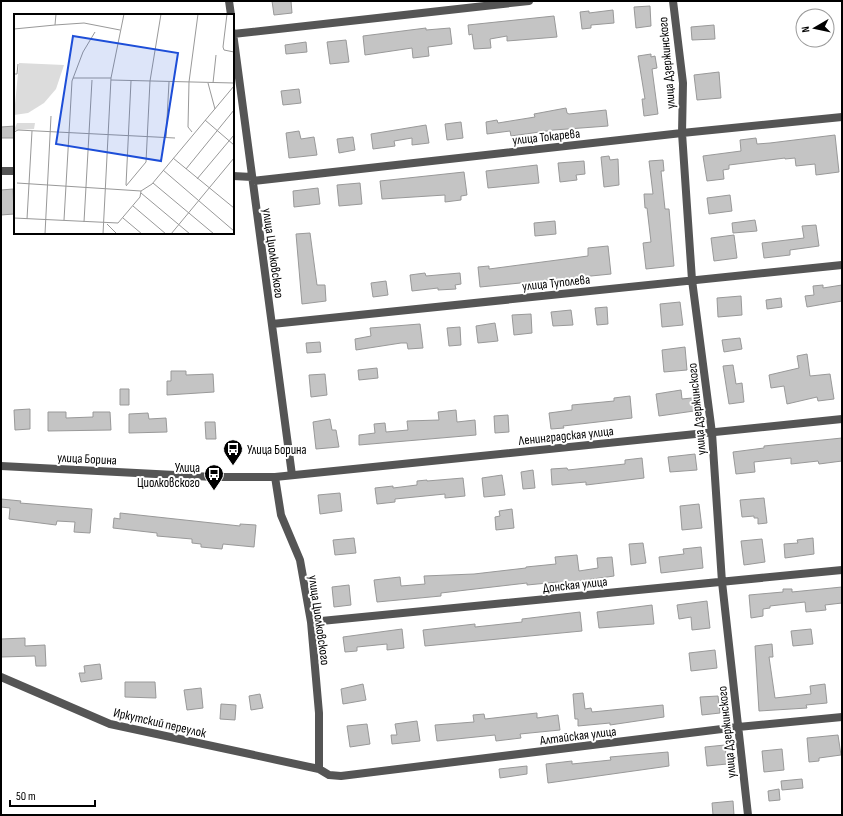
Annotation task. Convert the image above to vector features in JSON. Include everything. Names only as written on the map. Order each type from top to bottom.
[{"type":"street","points":[[229,1],[231,14]]},
{"type":"street","points":[[234,34],[529,1]]},
{"type":"street","name":"улица Дзержинского","points":[[673,1],[683,83],[682,133],[692,280],[712,433],[722,582],[748,815]]},
{"type":"street","name":"улица Циолковского","points":[[234,42],[292,475]]},
{"type":"street","name":"улица Токарева","points":[[234,176],[252,179],[842,117]]},
{"type":"street","points":[[1,172],[14,171]]},
{"type":"street","name":"улица Туполева","points":[[272,324],[842,265]]},
{"type":"street","name":"Ленинградская улица","points":[[292,475],[842,419]]},
{"type":"street","name":"улица Борина","points":[[1,466],[214,477],[276,477],[292,475]]},
{"type":"street","name":"улица Циолковского","points":[[276,477],[281,515],[300,560],[311,622],[319,713],[319,769]]},
{"type":"street","name":"Донская улица","points":[[311,622],[842,570]]},
{"type":"street","name":"Иркутский переулок","points":[[1,677],[110,724],[319,769]]},
{"type":"street","name":"Алтайская улица","points":[[319,769],[329,775],[341,776],[738,727],[842,718]]},
{"type":"building","points":[[272,1],[291,1],[292,13],[274,15]]},
{"type":"building","points":[[650,6],[651,26],[636,28],[634,7]]},
{"type":"building","points":[[613,10],[614,23],[591,25],[591,28],[582,29],[580,12],[589,11],[589,13]]},
{"type":"building","points":[[554,16],[557,37],[507,41],[507,36],[490,39],[491,48],[474,49],[472,34],[469,35],[468,25]]},
{"type":"building","points":[[714,25],[715,39],[692,40],[691,27]]},
{"type":"building","points":[[426,28],[426,30],[450,28],[452,44],[428,47],[429,56],[413,58],[412,48],[365,55],[363,36]]},
{"type":"building","points":[[346,40],[349,62],[330,64],[327,42]]},
{"type":"building","points":[[306,42],[307,52],[286,54],[285,45]]},
{"type":"building","points":[[651,54],[651,57],[655,56],[657,68],[652,69],[658,114],[644,116],[642,99],[645,99],[638,56]]},
{"type":"building","points":[[719,72],[721,98],[697,100],[694,75]]},
{"type":"building","points":[[299,89],[301,103],[283,105],[281,91]]},
{"type":"building","points":[[566,108],[567,113],[569,114],[606,110],[608,126],[554,130],[511,136],[510,131],[487,134],[486,122],[497,120],[498,123],[535,117],[534,114]]},
{"type":"building","points":[[461,122],[463,138],[447,140],[445,124]]},
{"type":"building","points":[[426,125],[429,143],[412,145],[412,138],[394,141],[395,146],[373,149],[371,134]]},
{"type":"building","points":[[14,126],[14,138],[1,138],[1,127]]},
{"type":"building","points":[[299,131],[301,139],[314,137],[317,155],[289,158],[286,133]]},
{"type":"building","points":[[835,135],[839,172],[816,175],[815,164],[796,166],[795,158],[785,158],[729,165],[729,169],[723,170],[724,179],[707,181],[703,156],[741,151],[740,140],[756,138],[757,144]]},
{"type":"building","points":[[353,137],[355,150],[339,153],[337,139]]},
{"type":"building","points":[[609,156],[610,160],[618,159],[619,185],[604,187],[601,157]]},
{"type":"building","points":[[663,160],[664,171],[661,171],[665,209],[669,209],[674,266],[646,269],[643,243],[651,242],[644,194],[653,194],[649,161]]},
{"type":"building","points":[[584,161],[585,174],[576,175],[577,180],[560,182],[558,163]]},
{"type":"building","points":[[537,165],[539,183],[488,188],[486,171]]},
{"type":"building","points":[[464,172],[467,195],[461,196],[461,200],[445,202],[445,195],[382,199],[380,181]]},
{"type":"building","points":[[360,183],[362,204],[339,206],[337,185]]},
{"type":"building","points":[[318,188],[320,204],[294,207],[293,191]]},
{"type":"building","points":[[13,189],[14,214],[1,215],[1,190]]},
{"type":"building","points":[[730,195],[732,211],[709,214],[707,198]]},
{"type":"building","points":[[755,220],[757,231],[733,233],[732,223]]},
{"type":"building","points":[[555,221],[556,234],[535,236],[534,223]]},
{"type":"building","points":[[816,225],[819,246],[790,250],[790,255],[764,258],[762,243],[804,238],[802,226]]},
{"type":"building","points":[[310,233],[317,285],[325,285],[326,301],[302,304],[296,234]]},
{"type":"building","points":[[734,235],[737,258],[714,261],[711,238]]},
{"type":"building","points":[[608,246],[611,274],[480,287],[478,267],[489,266],[489,269],[588,256],[588,248]]},
{"type":"building","points":[[425,273],[426,276],[460,273],[461,284],[455,285],[456,289],[438,290],[438,288],[412,291],[410,275]]},
{"type":"building","points":[[386,281],[388,295],[373,297],[371,283]]},
{"type":"building","points":[[823,285],[823,288],[842,285],[842,301],[807,307],[805,296],[814,295],[813,286]]},
{"type":"building","points":[[741,296],[742,315],[718,317],[717,298]]},
{"type":"building","points":[[781,298],[782,307],[767,309],[766,300]]},
{"type":"building","points":[[680,302],[683,325],[662,327],[660,304]]},
{"type":"building","points":[[607,307],[608,324],[597,325],[595,308]]},
{"type":"building","points":[[571,310],[573,325],[553,326],[551,312]]},
{"type":"building","points":[[531,314],[532,333],[514,335],[512,315]]},
{"type":"building","points":[[495,323],[498,341],[478,343],[476,326]]},
{"type":"building","points":[[420,324],[423,348],[408,349],[407,343],[401,343],[356,350],[355,339],[371,336],[370,328]]},
{"type":"building","points":[[460,327],[461,345],[449,346],[447,328]]},
{"type":"building","points":[[740,338],[742,349],[724,352],[722,340]]},
{"type":"building","points":[[320,342],[321,352],[307,353],[306,343]]},
{"type":"building","points":[[685,347],[687,370],[664,372],[662,350]]},
{"type":"building","points":[[807,354],[810,376],[830,374],[834,399],[818,401],[817,397],[787,404],[784,386],[771,388],[769,375],[799,368],[797,356]]},
{"type":"building","points":[[733,365],[736,384],[742,383],[744,402],[729,404],[723,366]]},
{"type":"building","points":[[377,368],[378,378],[359,380],[358,370]]},
{"type":"building","points":[[171,371],[186,371],[186,375],[213,374],[214,392],[167,395],[167,381],[171,381]]},
{"type":"building","points":[[325,374],[327,395],[311,397],[309,375]]},
{"type":"building","points":[[120,389],[129,389],[129,405],[120,405]]},
{"type":"building","points":[[681,390],[682,399],[692,398],[694,411],[659,416],[656,394]]},
{"type":"building","points":[[630,396],[632,418],[563,426],[564,428],[551,429],[549,413],[572,410],[572,405],[614,401],[614,398]]},
{"type":"building","points":[[30,409],[30,429],[15,430],[14,410]]},
{"type":"building","points":[[456,410],[457,422],[475,420],[476,435],[359,445],[359,435],[375,433],[374,424],[385,423],[386,432],[408,430],[407,421],[439,420],[438,412]]},
{"type":"building","points":[[48,412],[66,412],[66,418],[93,417],[93,412],[110,412],[111,430],[48,431]]},
{"type":"building","points":[[148,413],[149,419],[166,418],[167,432],[129,433],[129,414]]},
{"type":"building","points":[[508,415],[509,432],[495,433],[494,416]]},
{"type":"building","points":[[330,419],[332,430],[336,430],[339,447],[316,449],[313,422]]},
{"type":"building","points":[[205,422],[215,422],[216,439],[206,439]]},
{"type":"building","points":[[842,438],[842,461],[819,464],[818,461],[791,464],[791,458],[754,462],[755,472],[736,474],[733,452],[764,448],[764,446]]},
{"type":"building","points":[[695,454],[697,470],[670,472],[668,457]]},
{"type":"building","points":[[642,458],[644,478],[586,485],[586,482],[552,485],[551,469],[567,468],[568,470],[625,464],[625,460]]},
{"type":"building","points":[[533,470],[535,488],[523,489],[521,472]]},
{"type":"building","points":[[502,475],[505,495],[484,497],[482,478]]},
{"type":"building","points":[[463,478],[465,496],[445,498],[445,494],[395,499],[395,502],[377,504],[375,488],[393,486],[393,488],[417,485],[417,481]]},
{"type":"building","points":[[340,493],[342,511],[320,514],[318,495]]},
{"type":"building","points":[[764,498],[767,523],[758,524],[758,518],[754,518],[754,516],[742,517],[740,500]]},
{"type":"building","points":[[1,499],[21,501],[20,503],[92,509],[90,533],[74,532],[75,522],[57,521],[56,525],[9,519],[10,508],[1,507]]},
{"type":"building","points":[[699,504],[702,528],[682,530],[680,506]]},
{"type":"building","points":[[512,509],[514,528],[496,530],[495,517],[500,516],[499,511]]},
{"type":"building","points":[[120,513],[240,526],[240,524],[256,525],[254,547],[223,544],[222,549],[201,547],[201,544],[192,543],[192,539],[157,536],[157,533],[113,528],[114,518],[120,519]]},
{"type":"building","points":[[354,538],[356,553],[335,555],[333,540]]},
{"type":"building","points":[[813,538],[814,554],[785,558],[784,544],[798,543],[797,540]]},
{"type":"building","points":[[762,539],[765,562],[744,565],[741,541]]},
{"type":"building","points":[[643,543],[646,563],[631,565],[629,544]]},
{"type":"building","points":[[701,547],[703,568],[661,573],[659,557],[684,554],[683,549]]},
{"type":"building","points":[[577,555],[579,571],[598,568],[597,558],[612,557],[614,576],[558,584],[558,582],[527,585],[527,583],[441,593],[441,596],[377,602],[374,580],[400,577],[401,586],[425,584],[424,576],[474,574],[556,564],[555,557]]},
{"type":"building","points":[[349,585],[351,605],[334,607],[332,587]]},
{"type":"building","points":[[842,587],[842,603],[825,605],[826,610],[806,612],[805,602],[770,606],[770,608],[763,609],[763,616],[751,618],[749,595],[783,592],[783,589],[792,589],[792,592]]},
{"type":"building","points":[[707,601],[710,628],[692,630],[691,617],[679,619],[677,605]]},
{"type":"building","points":[[652,605],[654,624],[599,628],[597,612]]},
{"type":"building","points":[[580,612],[582,631],[425,646],[423,630],[475,624],[475,627],[522,622],[522,619]]},
{"type":"building","points":[[402,629],[404,648],[387,650],[387,644],[357,647],[357,651],[345,652],[343,637]]},
{"type":"building","points":[[811,629],[813,644],[793,646],[791,631]]},
{"type":"building","points":[[25,638],[25,646],[45,645],[46,666],[36,666],[35,656],[1,657],[1,639]]},
{"type":"building","points":[[772,644],[773,657],[769,657],[775,698],[811,694],[810,686],[825,684],[827,703],[806,705],[807,708],[759,711],[755,646]]},
{"type":"building","points":[[715,650],[717,668],[691,671],[689,653]]},
{"type":"building","points":[[100,664],[102,679],[81,682],[79,673],[85,673],[84,666]]},
{"type":"building","points":[[125,682],[155,682],[156,698],[125,697]]},
{"type":"building","points":[[363,684],[366,700],[343,704],[341,689]]},
{"type":"building","points":[[201,688],[203,708],[187,710],[184,690]]},
{"type":"building","points":[[583,693],[585,709],[591,708],[592,712],[663,705],[664,717],[610,725],[610,723],[578,726],[578,719],[575,719],[573,694]]},
{"type":"building","points":[[260,694],[263,708],[251,710],[249,696]]},
{"type":"building","points":[[718,696],[720,713],[702,715],[700,697]]},
{"type":"building","points":[[221,704],[236,705],[235,720],[220,719]]},
{"type":"building","points":[[537,713],[537,718],[558,715],[560,730],[520,734],[521,738],[496,741],[495,735],[437,741],[435,725],[474,722],[473,715],[484,714],[485,719]]},
{"type":"building","points":[[417,721],[420,741],[392,744],[391,735],[397,735],[395,724]]},
{"type":"building","points":[[367,724],[370,744],[350,747],[347,726]]},
{"type":"building","points":[[838,735],[841,755],[819,758],[819,761],[809,762],[807,738]]},
{"type":"building","points":[[725,745],[727,764],[707,766],[705,747]]},
{"type":"building","points":[[782,749],[784,770],[764,772],[762,751]]},
{"type":"building","points":[[668,752],[669,766],[548,783],[546,764],[572,761],[572,764],[611,760],[610,757]]},
{"type":"building","points":[[527,766],[527,774],[500,778],[499,769]]},
{"type":"building","points":[[802,779],[803,788],[782,790],[781,781]]},
{"type":"building","points":[[779,789],[780,800],[769,801],[768,791]]},
{"type":"building","points":[[733,801],[734,815],[713,815],[712,803]]},
{"type":"place","name":"Улица Борина","points":[[233,466]]},
{"type":"place","name":"Улица Циолковского","points":[[214,491]]}]
